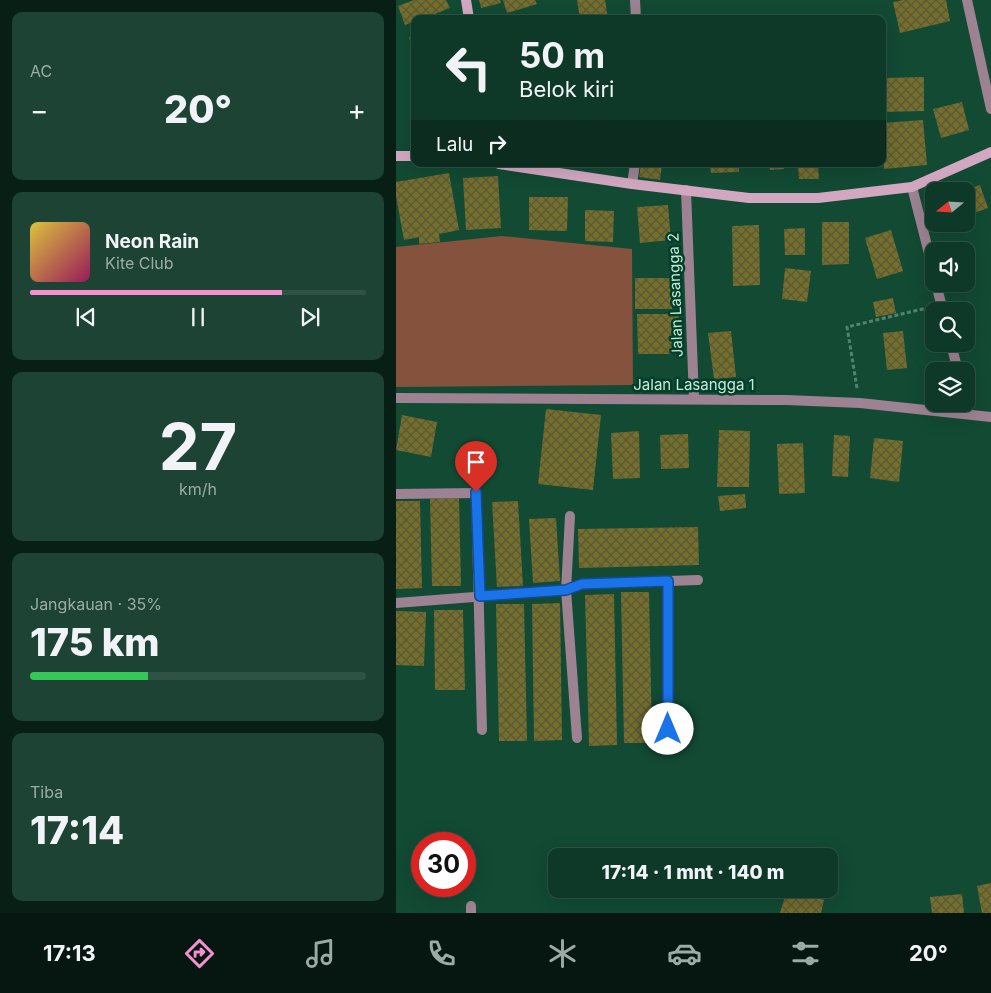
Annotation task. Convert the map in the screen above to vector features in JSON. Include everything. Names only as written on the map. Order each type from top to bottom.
[{"type":"street","points":[[466,0],[469,15]]},
{"type":"street","points":[[635,0],[636,15]]},
{"type":"street","points":[[967,0],[991,109]]},
{"type":"street","points":[[519,167],[632,184],[749,198],[818,198],[912,187],[991,152]]},
{"type":"street","points":[[396,156],[411,156]]},
{"type":"street","points":[[632,184],[635,167]]},
{"type":"street","points":[[912,187],[926,242]]},
{"type":"street","name":"Jalan Lasangga 2","points":[[686,190],[694,399]]},
{"type":"street","name":"Jalan Lasangga 1","points":[[396,398],[694,399],[925,407]]},
{"type":"street","name":"Jalan Lasangga 1","points":[[975,411],[991,416]]},
{"type":"street","points":[[396,494],[476,492],[482,730]]},
{"type":"street","points":[[570,516],[566,590],[577,738]]},
{"type":"street","points":[[396,602],[566,590],[582,584],[698,580]]},
{"type":"street","points":[[668,581],[668,729]]},
{"type":"path","points":[[860,403],[847,327],[925,311]]},
{"type":"shaded area","points":[[502,236],[632,249],[633,385],[396,387],[396,247]]},
{"type":"building","points":[[414,0],[446,0],[450,8],[432,15],[411,15],[411,23],[405,25],[398,6]]},
{"type":"building","points":[[479,0],[500,0],[501,3],[481,8]]},
{"type":"building","points":[[503,0],[535,0],[537,4],[507,13]]},
{"type":"building","points":[[577,0],[605,0],[607,15],[579,15]]},
{"type":"building","points":[[903,0],[946,0],[950,21],[900,33],[893,2]]},
{"type":"building","points":[[924,77],[924,111],[886,112],[886,78]]},
{"type":"building","points":[[962,102],[969,130],[941,138],[933,109]]},
{"type":"building","points":[[923,120],[927,165],[884,169],[886,167],[886,123]]},
{"type":"building","points":[[641,167],[662,167],[660,180],[639,177]]},
{"type":"building","points":[[710,167],[739,167],[739,172],[711,173]]},
{"type":"building","points":[[770,167],[784,167],[784,169],[770,170]]},
{"type":"building","points":[[798,167],[818,167],[819,179],[799,179]]},
{"type":"building","points":[[449,173],[459,230],[439,234],[440,242],[419,244],[419,237],[404,240],[396,196],[396,182]]},
{"type":"building","points":[[498,176],[501,228],[466,230],[463,178]]},
{"type":"building","points":[[980,185],[988,208],[975,213],[975,187]]},
{"type":"building","points":[[529,197],[568,197],[567,231],[529,230]]},
{"type":"building","points":[[668,205],[671,240],[640,243],[637,207]]},
{"type":"building","points":[[585,210],[614,211],[613,242],[585,241]]},
{"type":"building","points":[[822,222],[849,222],[849,264],[822,265]]},
{"type":"building","points":[[759,225],[760,285],[733,286],[732,226]]},
{"type":"building","points":[[805,228],[805,255],[785,255],[784,229]]},
{"type":"building","points":[[891,230],[903,271],[877,279],[865,238]]},
{"type":"building","points":[[785,268],[811,271],[807,302],[782,299]]},
{"type":"building","points":[[635,278],[672,278],[672,309],[635,309]]},
{"type":"building","points":[[893,298],[896,313],[876,317],[873,302]]},
{"type":"building","points":[[637,314],[679,314],[679,354],[638,354]]},
{"type":"building","points":[[731,331],[736,377],[714,379],[708,333]]},
{"type":"building","points":[[903,331],[907,368],[887,370],[883,333]]},
{"type":"building","points":[[546,409],[601,415],[593,490],[538,484]]},
{"type":"building","points":[[402,415],[437,422],[431,457],[396,450]]},
{"type":"building","points":[[719,430],[750,431],[749,487],[717,487]]},
{"type":"building","points":[[639,431],[640,478],[613,479],[611,433]]},
{"type":"building","points":[[688,434],[689,468],[661,469],[660,435]]},
{"type":"building","points":[[834,435],[850,436],[848,477],[832,476]]},
{"type":"building","points":[[874,438],[903,441],[899,482],[870,478]]},
{"type":"building","points":[[803,443],[805,493],[779,494],[777,444]]},
{"type":"building","points":[[745,494],[746,508],[720,511],[718,496]]},
{"type":"building","points":[[459,498],[461,586],[432,586],[430,499]]},
{"type":"building","points":[[396,501],[420,501],[422,588],[396,589]]},
{"type":"building","points":[[518,501],[523,586],[497,587],[492,502]]},
{"type":"building","points":[[556,518],[560,581],[533,583],[529,519]]},
{"type":"building","points":[[698,527],[699,565],[579,568],[578,529]]},
{"type":"building","points":[[621,592],[649,592],[652,743],[624,743]]},
{"type":"building","points":[[614,594],[617,745],[589,746],[585,595]]},
{"type":"building","points":[[560,603],[562,740],[534,741],[532,604]]},
{"type":"building","points":[[496,604],[524,604],[527,741],[499,741]]},
{"type":"building","points":[[434,610],[463,610],[465,690],[435,690]]},
{"type":"building","points":[[396,611],[426,612],[424,666],[396,665]]},
{"type":"building","points":[[991,883],[991,913],[982,913],[977,886]]},
{"type":"building","points":[[962,894],[964,913],[932,913],[930,897]]},
{"type":"building","points":[[785,898],[817,898],[824,900],[821,913],[780,913]]},
{"type":"route","points":[[476,492],[480,596],[566,590],[582,584],[668,581],[668,729]]}]
